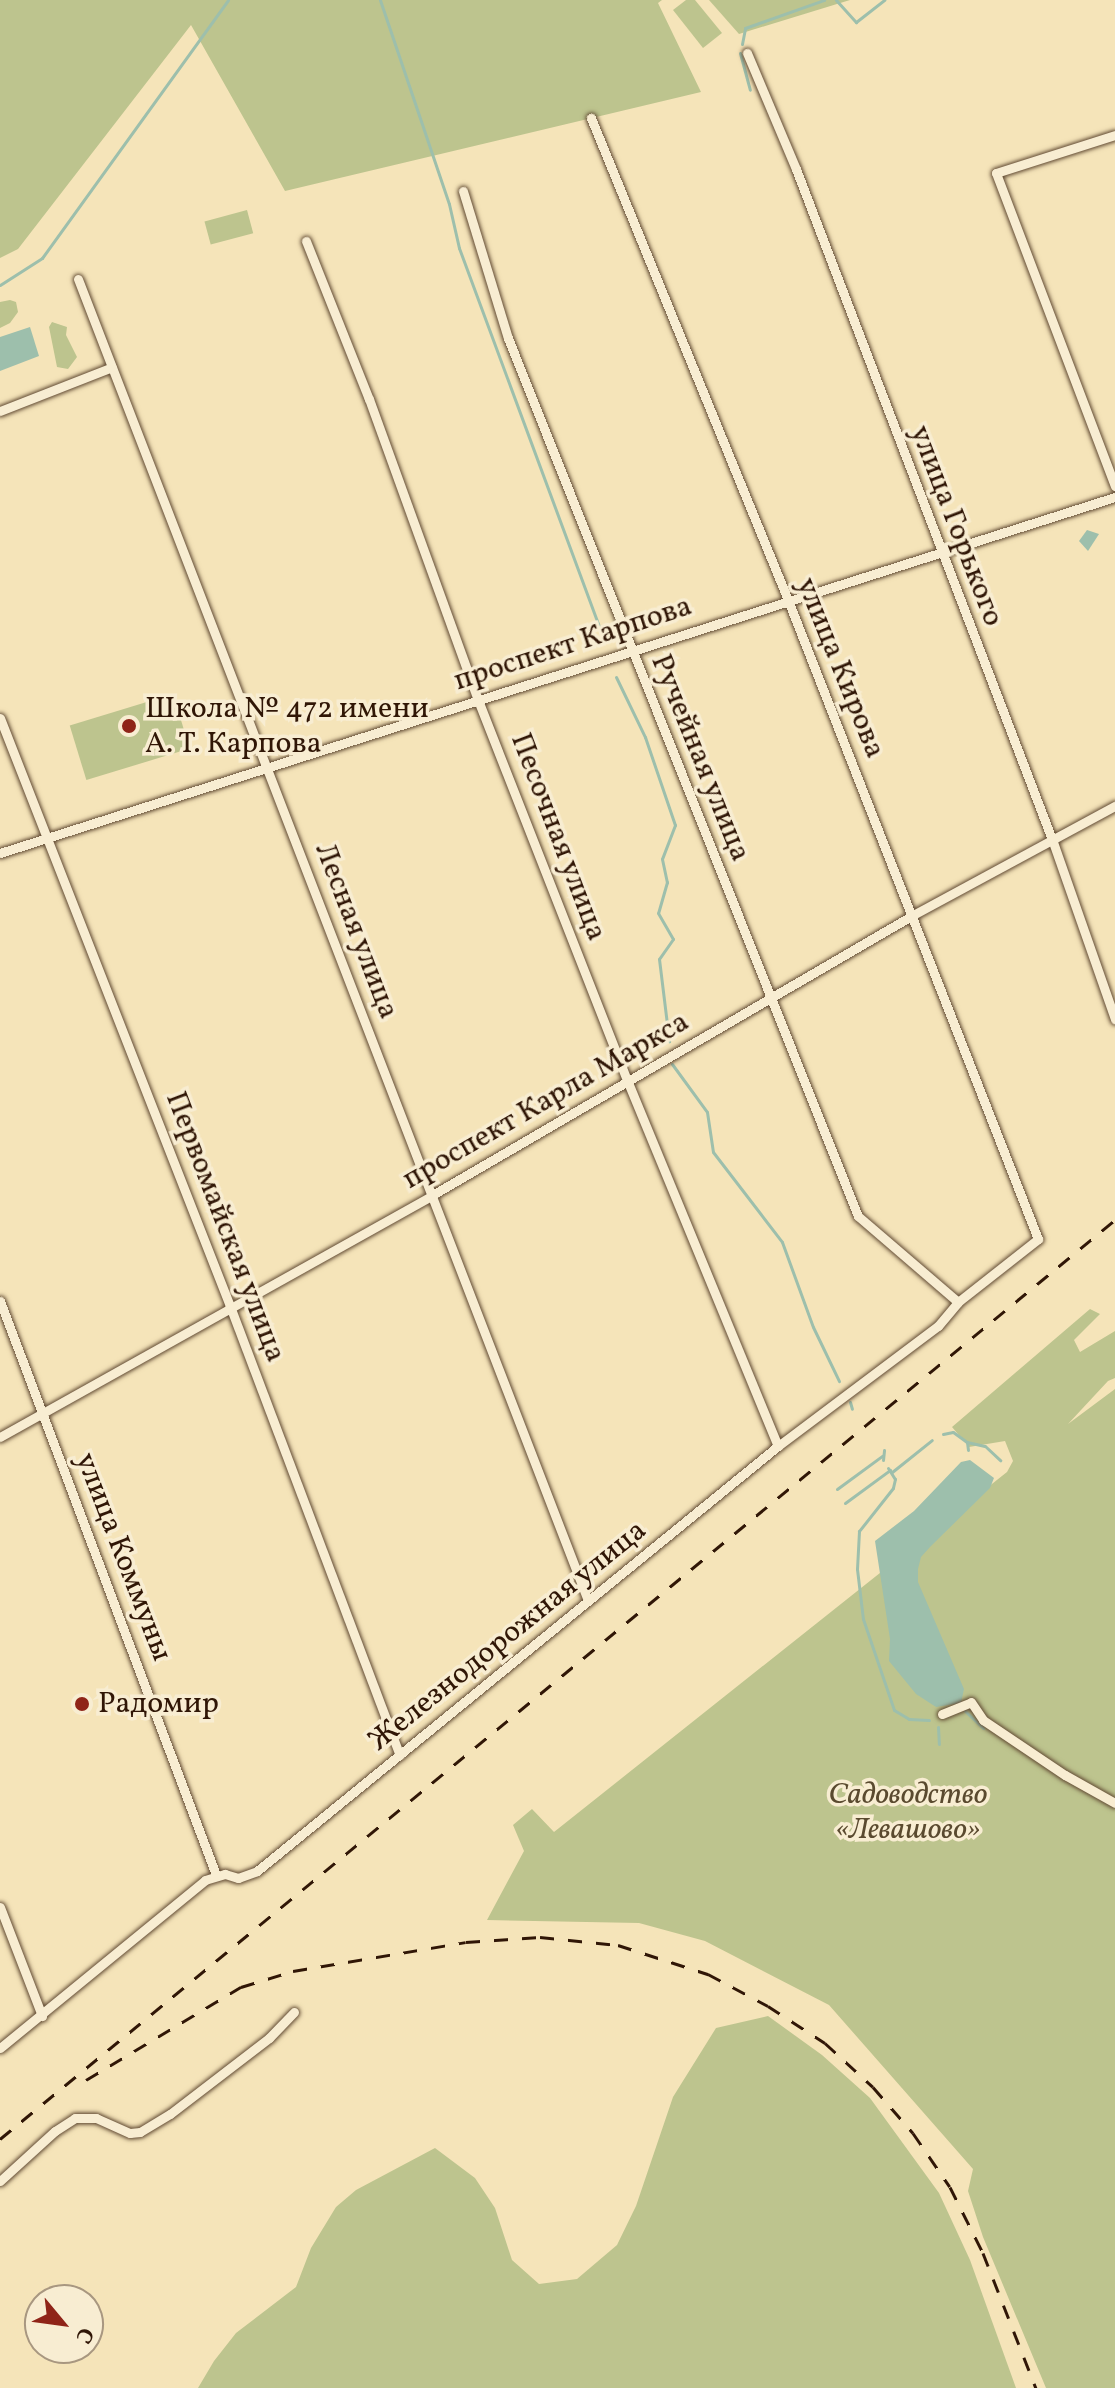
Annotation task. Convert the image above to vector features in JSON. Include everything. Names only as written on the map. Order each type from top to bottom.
[{"type":"street","name":"улица Горького","points":[[747,53],[796,169],[1112,995],[1115,1019]]},
{"type":"street","name":"улица Кирова","points":[[591,118],[788,600],[1038,1239]]},
{"type":"street","points":[[1115,135],[996,173],[1115,486]]},
{"type":"street","name":"Ручейная улица","points":[[463,191],[508,338],[858,1216],[958,1302]]},
{"type":"street","name":"Песочная улица","points":[[306,241],[369,399],[478,700],[627,1080],[778,1446]]},
{"type":"street","name":"Лесная улица","points":[[78,279],[434,1194],[588,1601]]},
{"type":"street","points":[[0,411],[112,367]]},
{"type":"street","name":"проспект Карпова","points":[[0,853],[1115,497]]},
{"type":"street","name":"Первомайская улица","points":[[0,718],[230,1306],[400,1755]]},
{"type":"street","name":"проспект Карла Маркса","points":[[0,1437],[434,1194],[913,915],[1115,806]]},
{"type":"street","name":"Железнодорожная улица","points":[[216,1875],[238,1878],[257,1871],[778,1446],[938,1326],[958,1302],[1038,1239]]},
{"type":"street","name":"улица Коммуны","points":[[0,1301],[216,1875]]},
{"type":"street","points":[[942,1714],[971,1702],[983,1720],[1065,1775],[1115,1803]]},
{"type":"street","points":[[0,2048],[205,1880],[216,1875]]},
{"type":"street","points":[[0,1907],[42,2016]]},
{"type":"street","points":[[0,2181],[55,2131],[75,2118],[96,2118],[130,2133],[140,2132],[170,2114],[269,2038],[294,2012]]},
{"type":"green space","points":[[0,0],[662,0],[658,3],[701,92],[285,191],[191,25],[18,249],[0,258]]},
{"type":"green space","points":[[686,0],[695,0],[722,33],[703,48],[673,10]]},
{"type":"green space","points":[[709,0],[850,0],[739,34]]},
{"type":"green space","points":[[247,210],[253,233],[211,245],[204,221]]},
{"type":"green space","points":[[0,302],[16,302],[18,312],[10,323],[0,328]]},
{"type":"green space","points":[[52,322],[67,327],[66,335],[77,357],[68,369],[57,367],[49,327]]},
{"type":"green space","points":[[173,694],[190,749],[86,780],[70,726]]},
{"type":"green space","name":"Садоводство «Левашово»","points":[[1090,1309],[1100,1314],[1074,1340],[1080,1352],[1115,1331],[1115,1378],[1108,1381],[1068,1424],[1115,1389],[1115,2388],[1046,2388],[983,2237],[968,2191],[973,2169],[829,2005],[705,1941],[639,1923],[487,1920],[524,1851],[513,1825],[532,1809],[554,1832],[1007,1472],[1013,1461],[1005,1441],[969,1447],[952,1427]]},
{"type":"green space","points":[[768,2016],[822,2055],[870,2098],[939,2193],[970,2260],[1016,2388],[198,2388],[236,2333],[296,2287],[311,2248],[336,2207],[356,2190],[435,2148],[475,2178],[495,2208],[512,2260],[539,2284],[577,2279],[617,2245],[636,2206],[673,2097],[716,2028]]},
{"type":"shaded area","points":[[30,327],[39,356],[0,371],[0,337]]},
{"type":"shaded area","points":[[1087,530],[1099,534],[1088,551],[1079,541]]},
{"type":"shaded area","points":[[970,1460],[994,1478],[990,1488],[921,1557],[918,1569],[918,1582],[964,1689],[961,1703],[936,1707],[916,1694],[889,1661],[890,1639],[875,1541],[914,1511],[961,1462]]},
{"type":"waterway","points":[[0,285],[42,258],[228,0]]},
{"type":"waterway","points":[[380,0],[449,204],[459,248],[601,632]]},
{"type":"waterway","points":[[742,44],[745,28],[824,0]]},
{"type":"waterway","points":[[836,0],[856,22],[884,0]]},
{"type":"waterway","points":[[740,53],[750,90]]},
{"type":"waterway","points":[[616,677],[645,737],[675,825],[662,859],[667,882],[658,913],[673,939],[659,959],[669,1041]]},
{"type":"waterway","points":[[672,1064],[707,1112],[713,1152],[782,1242],[813,1327],[839,1381]]},
{"type":"waterway","points":[[850,1402],[852,1409]]},
{"type":"waterway","points":[[943,1434],[953,1432],[967,1442],[968,1450]]},
{"type":"waterway","points":[[892,1472],[932,1440]]},
{"type":"waterway","points":[[967,1442],[985,1446],[1000,1460]]},
{"type":"waterway","points":[[883,1460],[884,1450]]},
{"type":"waterway","points":[[837,1489],[882,1456]]},
{"type":"waterway","points":[[888,1468],[895,1479],[893,1488],[859,1531],[857,1569],[863,1619],[894,1710],[909,1719],[929,1720]]},
{"type":"waterway","points":[[845,1503],[890,1470]]},
{"type":"waterway","points":[[965,1711],[983,1728]]},
{"type":"waterway","points":[[938,1727],[939,1744]]},
{"type":"railway","points":[[0,2139],[1115,1220]]},
{"type":"railway","points":[[86,2080],[241,1987],[293,1971],[466,1942],[540,1937],[618,1945],[708,1974],[768,2006],[825,2043],[873,2087],[913,2133],[950,2187],[983,2253],[1036,2388]]},
{"type":"place","name":"Школа № 472 имени А. Т. Карпова","points":[[129,726]]},
{"type":"place","name":"Радомир","points":[[82,1704]]}]
